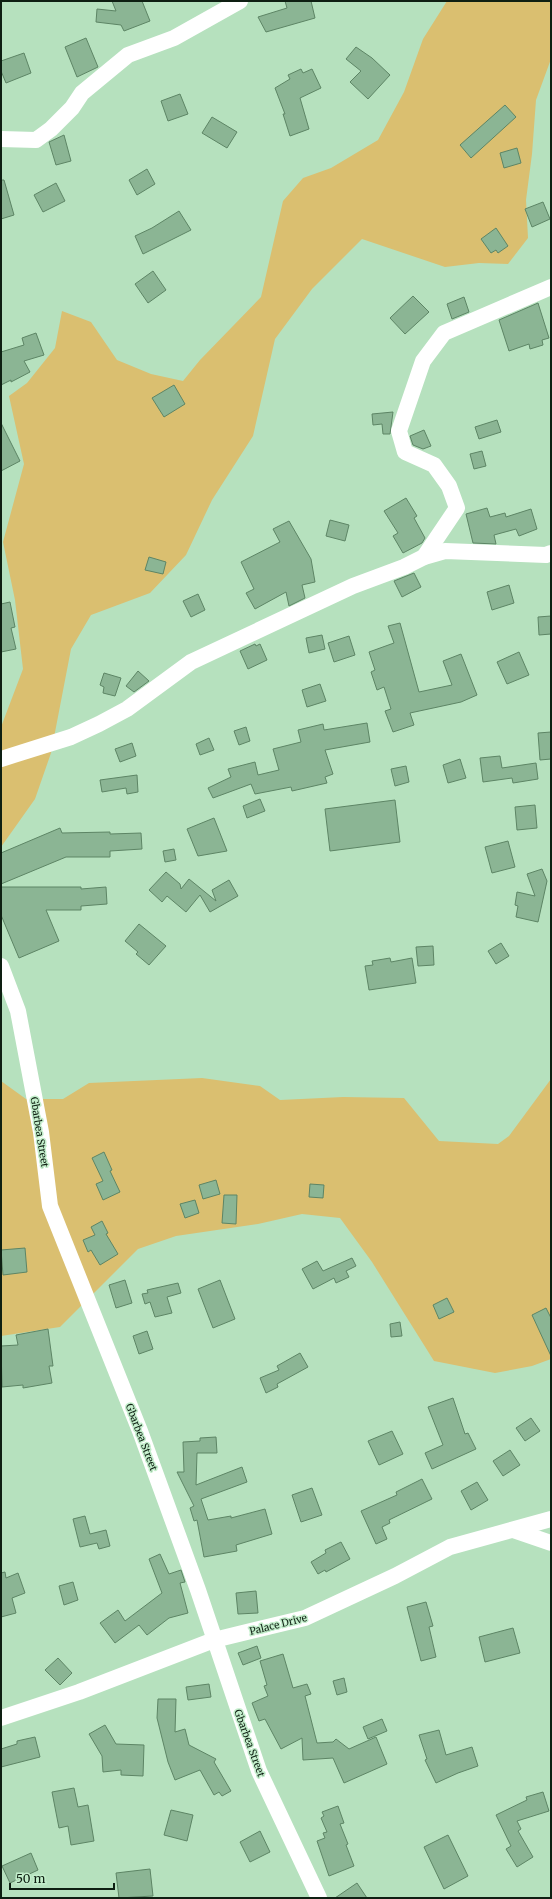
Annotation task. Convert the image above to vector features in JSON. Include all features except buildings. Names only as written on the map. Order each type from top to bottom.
[{"type":"street","points":[[1,139],[36,140],[51,129],[72,108],[82,93],[128,55],[174,38],[240,1]]},
{"type":"street","points":[[424,557],[457,508],[449,486],[434,465],[405,452],[399,431],[423,361],[444,333],[551,287]]},
{"type":"street","points":[[1,759],[71,738],[92,728],[127,708],[190,662],[353,586],[404,567],[424,557],[445,550],[546,555],[551,552]]},
{"type":"street","name":"Gbarbea Street","points":[[1,966],[18,1011],[41,1132],[50,1206],[140,1431],[198,1590],[259,1771],[319,1898]]},
{"type":"street","name":"Palace Drive","points":[[1,1718],[79,1692],[214,1640],[306,1618],[395,1576],[450,1547],[551,1519]]},
{"type":"street","points":[[513,1530],[551,1543]]},
{"type":"shaded area","points":[[447,1],[551,1],[551,59],[536,100],[532,154],[526,200],[528,238],[508,264],[479,263],[445,267],[362,239],[312,289],[275,339],[253,436],[212,500],[186,555],[150,593],[91,615],[71,649],[51,753],[35,799],[1,847],[1,727],[23,669],[15,600],[3,542],[24,464],[9,396],[27,383],[55,348],[62,311],[91,322],[117,360],[151,374],[183,381],[200,360],[261,297],[283,201],[303,178],[331,168],[378,140],[404,92],[423,39]]},
{"type":"shaded area","points":[[202,1078],[260,1086],[280,1100],[343,1097],[404,1098],[439,1141],[498,1144],[509,1136],[551,1079],[551,1359],[532,1366],[495,1373],[434,1361],[372,1262],[340,1218],[302,1214],[258,1224],[176,1236],[138,1249],[60,1327],[1,1336],[1,1081],[26,1099],[63,1099],[89,1083]]}]
